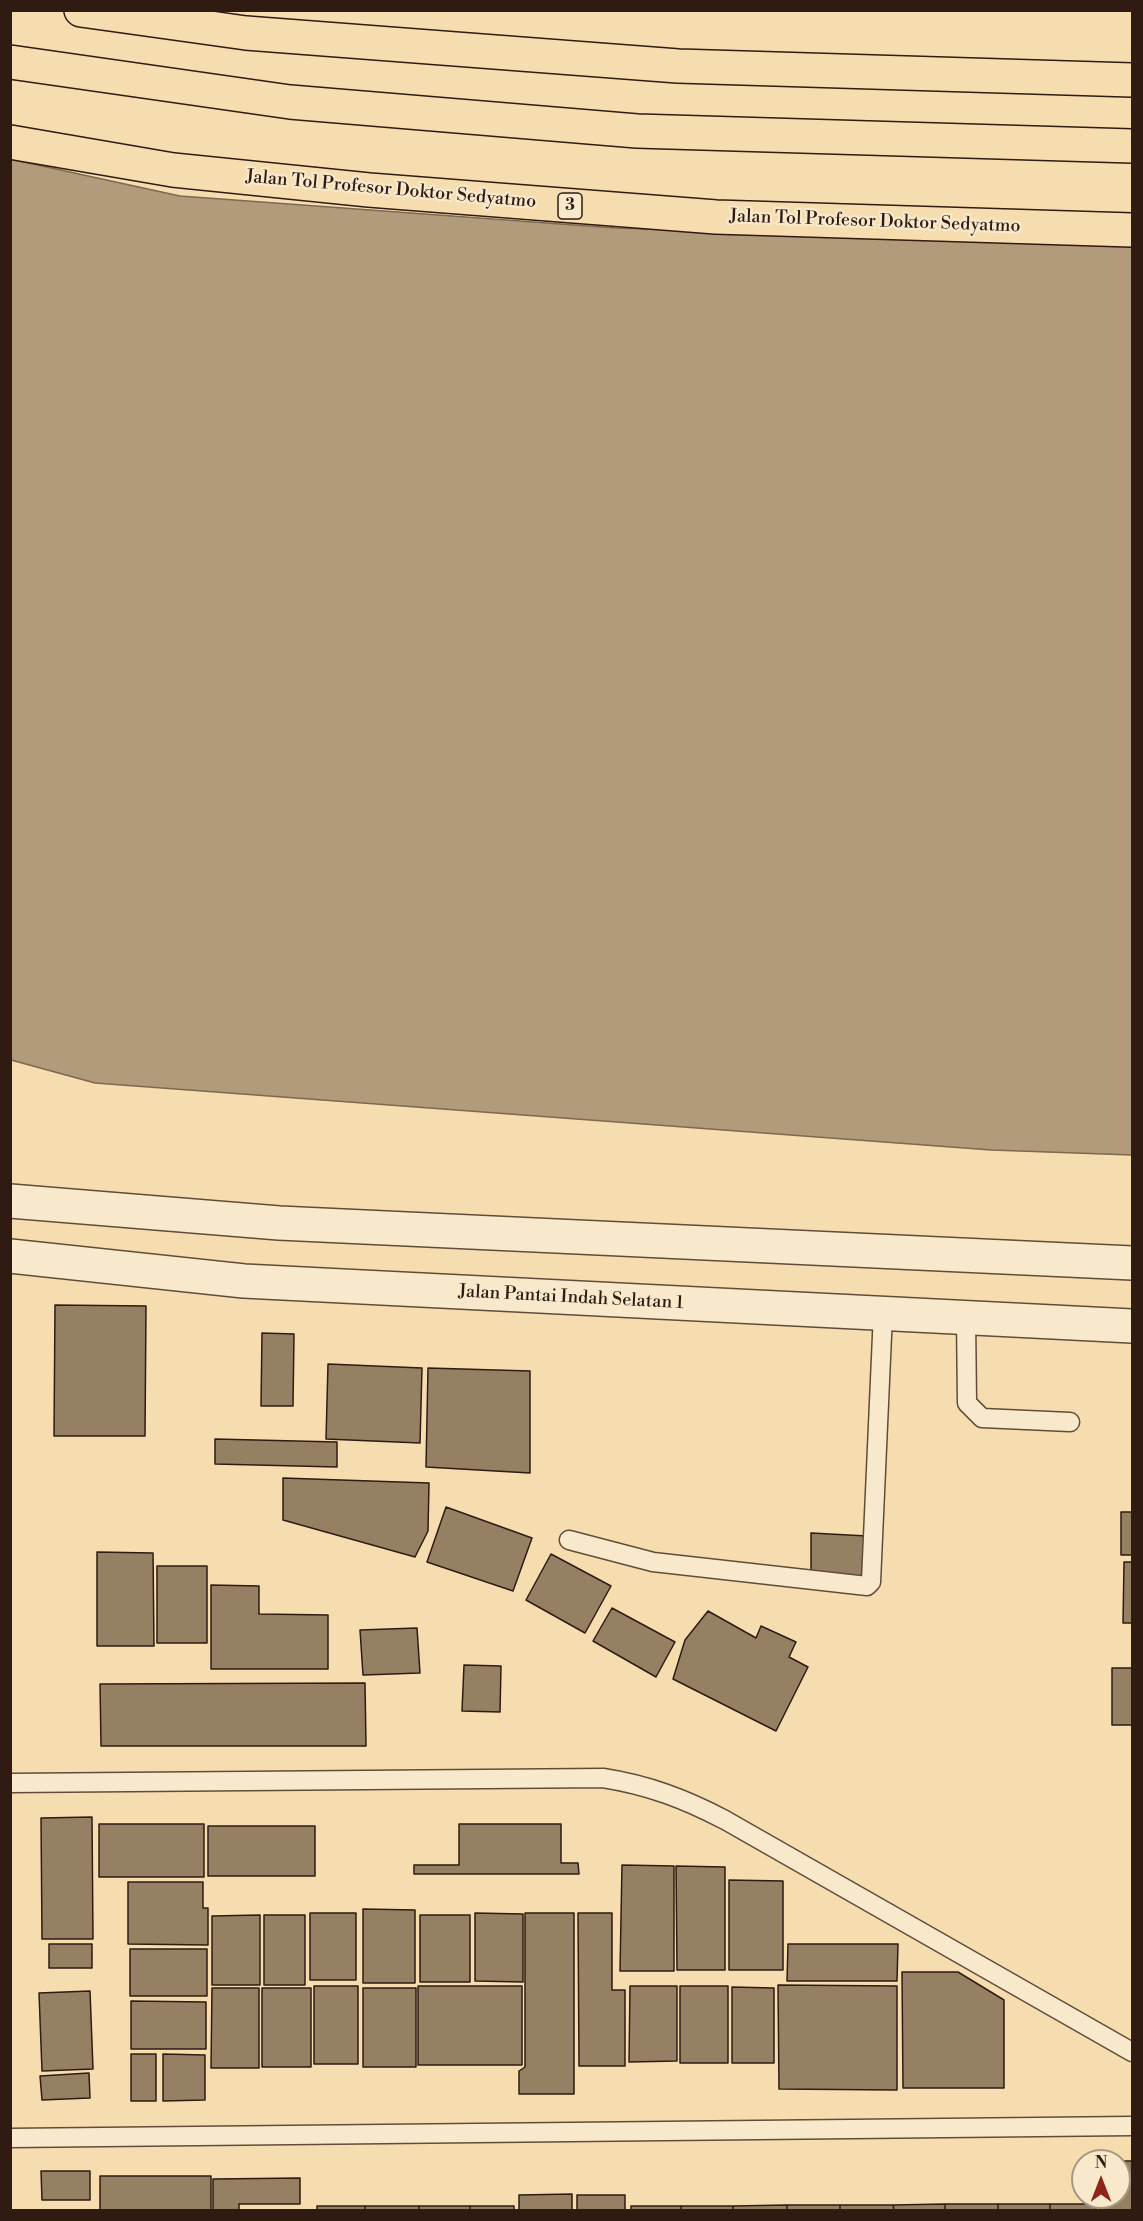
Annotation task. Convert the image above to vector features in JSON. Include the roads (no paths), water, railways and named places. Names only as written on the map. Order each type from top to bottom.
[{"type":"highway","points":[[81,10],[246,33],[678,66],[1132,80]]},
{"type":"highway","points":[[10,62],[290,102],[637,131],[1132,146]]},
{"type":"highway","name":"Jalan Tol Profesor Doktor Sedyatmo","points":[[10,142],[173,170],[369,190],[716,217],[1132,230]]},
{"type":"street","points":[[12,1210],[1132,1263]]},
{"type":"street","name":"Jalan Pantai Indah Selatan 1","points":[[10,1256],[244,1281],[1132,1326]]},
{"type":"lane","points":[[569,1540],[653,1562],[867,1586],[872,1582],[883,1313]]},
{"type":"lane","points":[[966,1317],[967,1403],[973,1410],[982,1418],[1070,1422]]},
{"type":"lane","points":[[10,1783],[603,1778],[640,1784],[685,1799],[724,1820],[1132,2052]]},
{"type":"lane","points":[[10,2138],[1132,2126]]}]
